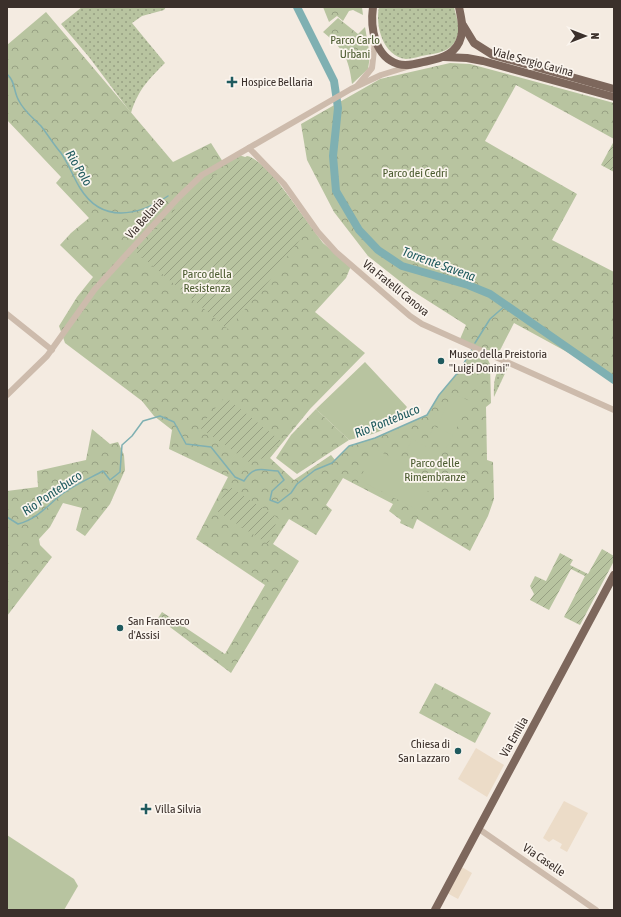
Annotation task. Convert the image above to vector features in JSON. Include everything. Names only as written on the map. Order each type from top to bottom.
[{"type":"main road","points":[[373,7],[372,21],[376,40],[381,52],[392,61],[406,65],[444,57],[459,44],[462,37],[462,24],[459,7]]},
{"type":"main road","name":"Viale Sergio Cavina","points":[[462,24],[474,43],[493,55],[614,89]]},
{"type":"main road","name":"Viale Sergio Cavina","points":[[444,57],[483,61],[614,97]]},
{"type":"main road","name":"Via Emilia","points":[[435,910],[614,576]]},
{"type":"street","points":[[354,87],[372,68],[376,40]]},
{"type":"street","points":[[354,87],[381,75],[416,64]]},
{"type":"street","name":"Via Bellaria","points":[[7,395],[36,369],[52,350],[95,289],[179,197],[211,169],[354,87]]},
{"type":"street","name":"Via Fratelli Canova","points":[[250,148],[284,184],[318,232],[336,252],[410,316],[422,324],[614,410]]},
{"type":"street","points":[[7,314],[52,350]]},
{"type":"street","name":"Via Caselle","points":[[479,829],[596,910]]},
{"type":"green space","points":[[82,7],[166,7],[164,10],[142,16],[132,23],[165,63],[144,86],[131,113],[89,57],[61,24]]},
{"type":"green space","name":"Parco Carlo Urbani","points":[[323,7],[362,7],[363,15],[353,10],[349,11],[343,21],[337,16],[329,22]]},
{"type":"green space","points":[[379,7],[454,7],[458,26],[458,33],[455,42],[449,48],[441,52],[408,59],[398,57],[386,46],[382,39],[378,23]]},
{"type":"green space","name":"Parco della Resistenza","points":[[46,12],[173,162],[211,143],[223,162],[239,155],[251,159],[261,165],[275,178],[323,243],[351,266],[346,278],[315,312],[365,353],[310,409],[270,458],[294,480],[331,455],[335,460],[349,446],[375,438],[427,415],[439,395],[460,370],[472,350],[486,356],[490,364],[491,403],[486,407],[487,460],[493,462],[494,499],[488,516],[470,551],[417,519],[413,529],[400,523],[401,520],[389,511],[393,504],[343,478],[326,505],[332,510],[316,535],[289,519],[273,544],[299,561],[231,673],[158,618],[162,612],[225,654],[265,585],[196,539],[228,477],[169,449],[172,430],[154,416],[142,401],[65,343],[59,326],[77,297],[93,277],[60,245],[71,233],[89,218],[56,183],[61,177],[7,120],[7,45]]},
{"type":"green space","name":"Parco Carlo Urbani","points":[[338,18],[358,34],[365,27],[370,56],[368,69],[352,84],[349,67],[344,54],[336,43],[323,32]]},
{"type":"green space","name":"Parco dei Cedri","points":[[450,63],[470,64],[614,103],[614,139],[516,85],[485,141],[577,194],[552,240],[614,272],[614,379],[575,352],[598,369],[514,323],[496,358],[460,339],[466,325],[411,290],[368,256],[334,212],[307,160],[301,124],[380,79]]},
{"type":"green space","points":[[614,141],[614,172],[601,165]]},
{"type":"green space","points":[[247,156],[263,166],[281,186],[310,226],[269,281],[228,329],[136,252],[195,188]]},
{"type":"green space","points":[[365,362],[407,407],[388,427],[375,433],[349,440],[316,409]]},
{"type":"green space","points":[[504,365],[508,367],[494,397],[496,375],[500,368]]},
{"type":"green space","points":[[452,393],[470,401],[455,431],[439,423]]},
{"type":"green space","points":[[225,397],[281,441],[271,456],[249,462],[199,427]]},
{"type":"green space","points":[[316,409],[349,440],[297,474],[276,458],[291,435]]},
{"type":"green space","points":[[434,426],[453,435],[446,448],[428,439]]},
{"type":"green space","points":[[92,429],[110,444],[118,442],[124,455],[125,470],[110,504],[85,536],[76,530],[82,508],[63,503],[50,527],[39,539],[40,545],[52,557],[7,616],[7,491],[38,487],[37,471],[86,460]]},
{"type":"green space","points":[[412,439],[435,451],[429,463],[406,452]]},
{"type":"green space","points":[[375,449],[434,479],[418,510],[359,480]]},
{"type":"green space","points":[[230,487],[278,518],[268,544],[214,509]]},
{"type":"green space","points":[[602,549],[614,556],[614,561],[580,625],[564,617],[585,576],[571,569],[549,610],[530,600],[534,594],[530,586],[535,576],[546,581],[560,553],[573,560],[570,565],[588,574]]},
{"type":"green space","points":[[435,683],[491,713],[475,743],[419,713]]},
{"type":"green space","points":[[7,835],[74,879],[78,886],[64,910],[7,910]]},
{"type":"shaded area","points":[[476,748],[504,765],[487,797],[458,779]]},
{"type":"shaded area","points":[[564,801],[588,813],[567,852],[560,848],[562,844],[553,839],[549,842],[543,838]]},
{"type":"shaded area","points":[[460,866],[472,873],[458,899],[447,893]]},
{"type":"waterway","name":"Torrente Savena","points":[[297,7],[334,81],[338,108],[333,156],[336,191],[359,230],[378,250],[402,266],[468,285],[490,294],[614,380]]},
{"type":"waterway","name":"Rio Polo","points":[[7,74],[12,80],[21,105],[41,126],[61,153],[80,188],[89,200],[110,212],[121,213],[133,212],[145,208],[168,196]]},
{"type":"waterway","name":"Rio Pontebuco","points":[[475,343],[490,319],[506,305]]},
{"type":"waterway","name":"Rio Pontebuco","points":[[7,517],[18,524],[25,522],[42,512],[62,494],[103,471],[110,480],[120,472],[122,445],[132,436],[143,421],[160,416],[174,422],[186,444],[211,447],[235,477],[244,481],[251,473],[258,470],[278,471],[284,480],[272,491],[270,500],[278,503],[291,493],[297,484],[315,470],[332,463],[349,446],[375,438],[427,415],[439,395],[460,370],[472,349]]},
{"type":"place","name":"Hospice Bellaria","points":[[232,82]]},
{"type":"place","name":"Museo della Preistoria \"Luigi Donini\"","points":[[441,361]]},
{"type":"place","name":"San Francesco d'Assisi","points":[[120,628]]},
{"type":"place","name":"Chiesa di San Lazzaro","points":[[458,751]]},
{"type":"place","name":"Villa Silvia","points":[[146,809]]},
{"type":"park label","name":"Parco delle Rimembranze","points":[[435,470]]}]
